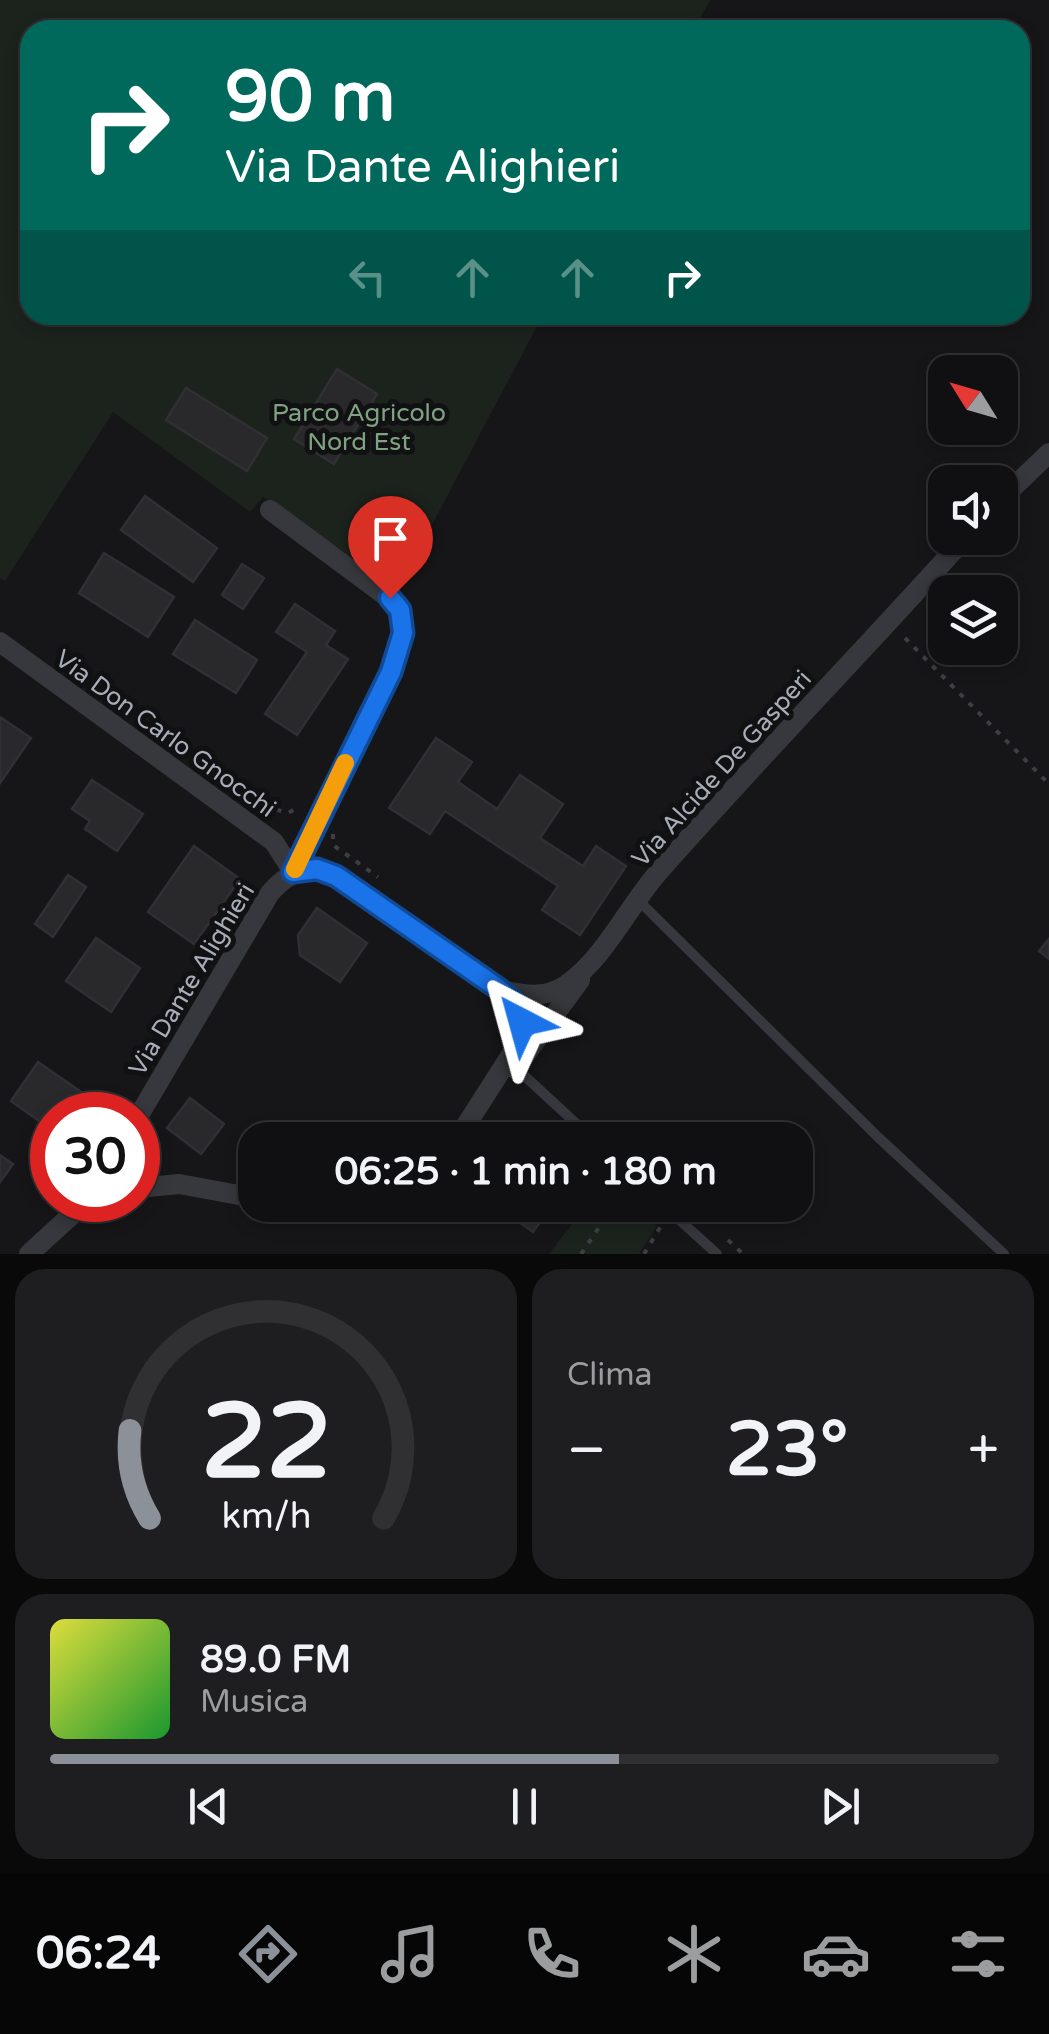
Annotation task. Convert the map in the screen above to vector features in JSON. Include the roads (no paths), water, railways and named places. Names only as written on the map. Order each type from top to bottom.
[{"type":"street","points":[[1018,483],[1049,454]]},
{"type":"street","name":"Via Dante Alighieri","points":[[153,1092],[265,900],[293,872],[391,672],[403,633],[400,610],[390,598],[270,510]]},
{"type":"street","name":"Via Alcide De Gasperi","points":[[499,989],[529,996],[550,993],[565,986],[592,960],[636,899],[949,555]]},
{"type":"street","name":"Via Don Carlo Gnocchi","points":[[0,642],[274,842],[293,872]]},
{"type":"street","points":[[293,872],[329,872],[499,989],[518,1009],[523,1028],[506,1066],[469,1122]]},
{"type":"street","points":[[471,1122],[565,1004],[592,960]]},
{"type":"street","points":[[160,1185],[188,1184],[238,1194]]},
{"type":"street","points":[[29,1254],[63,1222]]},
{"type":"lane","points":[[636,899],[1004,1254]]},
{"type":"lane","points":[[516,1068],[574,1122]]},
{"type":"lane","points":[[682,1222],[717,1254]]},
{"type":"park label","name":"Parco Agricolo Nord Est","points":[[359,426]]}]
